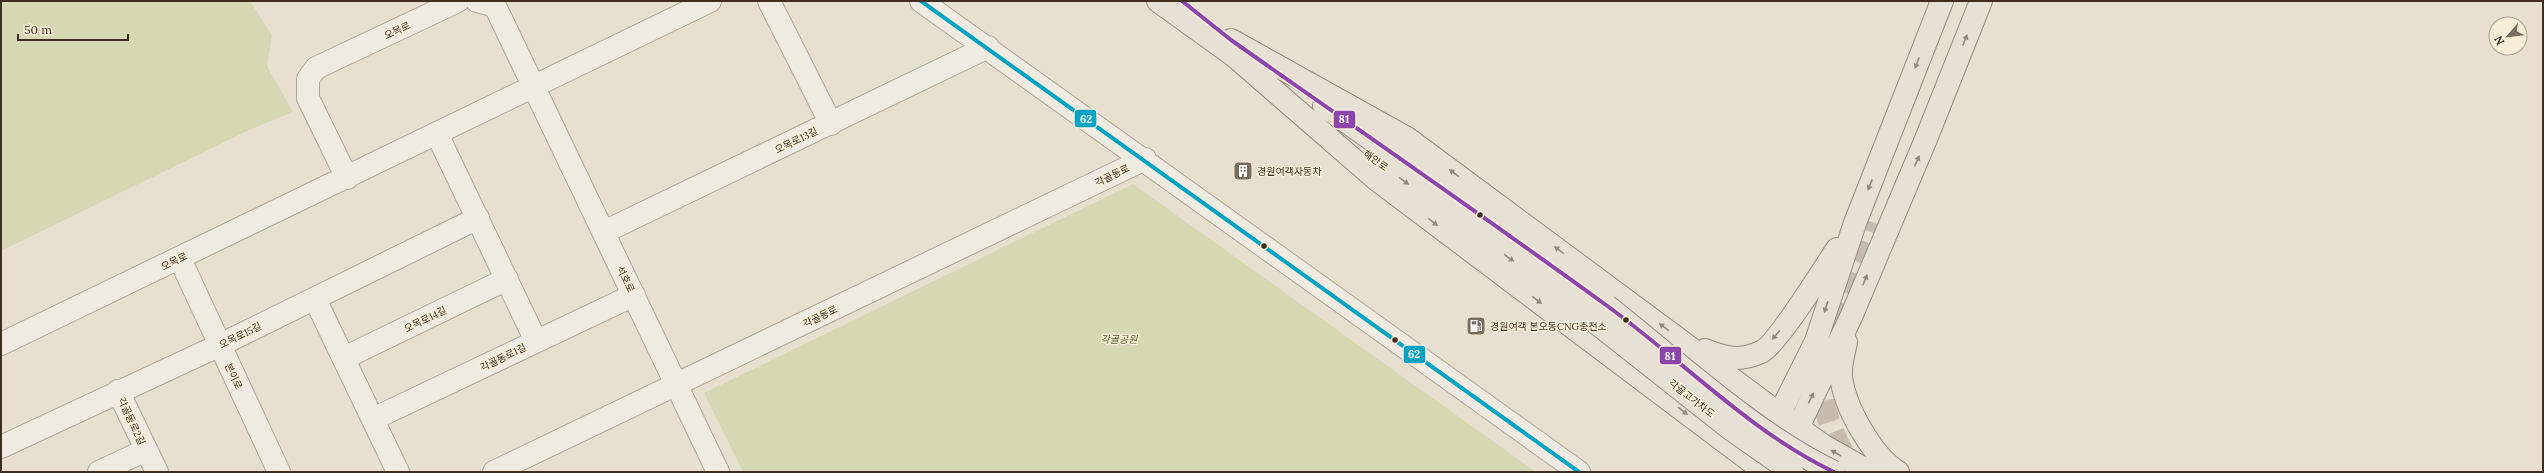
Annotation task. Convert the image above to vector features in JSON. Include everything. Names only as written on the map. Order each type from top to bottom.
[{"type":"main road","name":"해안로","points":[[1158,1],[1231,47],[1601,313]]},
{"type":"main road","name":"해안로","points":[[1182,1],[1231,47]]},
{"type":"main road","points":[[1688,345],[1730,360],[1762,352],[1791,318],[1863,222],[1942,1]]},
{"type":"main road","points":[[1231,47],[1377,180],[1713,434],[1758,470],[1779,413],[1816,341],[1863,222],[1958,1]]},
{"type":"main road","points":[[1778,472],[1797,427],[1850,317],[1926,139],[1981,1]]},
{"type":"main road","points":[[1231,47],[1407,138],[1797,427],[1824,446],[1870,472]]},
{"type":"main road","name":"각골고가차도","points":[[1601,313],[1732,430],[1792,472]]},
{"type":"main road","name":"각골고가차도","points":[[1601,313],[1807,459],[1834,472]]},
{"type":"main road","points":[[1850,317],[1841,376],[1850,409],[1868,440],[1889,466],[1898,472]]},
{"type":"main road","points":[[1713,434],[1740,443],[1746,443],[1757,436],[1762,421],[1760,413],[1747,389]]},
{"type":"street","name":"오목로","points":[[347,178],[308,98],[308,79],[316,68],[458,1]]},
{"type":"street","points":[[477,1],[495,6],[534,87]]},
{"type":"street","name":"오목로","points":[[1,344],[180,259],[710,1]]},
{"type":"street","points":[[769,1],[830,124]]},
{"type":"street","points":[[921,1],[988,47],[1579,472]]},
{"type":"street","name":"오목로13길","points":[[604,232],[988,47]]},
{"type":"street","name":"석호로","points":[[534,87],[718,472]]},
{"type":"street","points":[[437,134],[536,341]]},
{"type":"street","name":"각골동로","points":[[497,471],[1145,160]]},
{"type":"street","name":"오목로15길","points":[[1,446],[220,345],[478,218]]},
{"type":"street","name":"본이로","points":[[180,259],[279,472]]},
{"type":"street","name":"오목로14길","points":[[344,358],[507,279]]},
{"type":"street","name":"각골동로1길","points":[[373,419],[634,295]]},
{"type":"street","points":[[315,299],[398,472]]},
{"type":"street","name":"각골동로2길","points":[[118,391],[157,472]]},
{"type":"street","name":"각골동로2길","points":[[99,472],[146,450]]},
{"type":"green space","points":[[1,1],[250,1],[272,35],[267,66],[293,112],[249,130],[1,251]]},
{"type":"green space","name":"각골공원","points":[[1133,184],[1536,472],[743,472],[704,393]]},
{"type":"tunnel","points":[[1832,323],[1872,222]]},
{"type":"tunnel","points":[[1823,368],[1822,394],[1828,420],[1839,445],[1852,467]]},
{"type":"transit line","name":"62","points":[[921,1],[1579,472]]},
{"type":"transit line","name":"81","points":[[1182,1],[1231,40],[1606,305],[1745,416],[1803,455],[1834,472]]},
{"type":"place","name":"경원여객자동차","points":[[1243,171]]},
{"type":"place","name":"경원여객 본오동CNG충전소","points":[[1476,326]]}]
